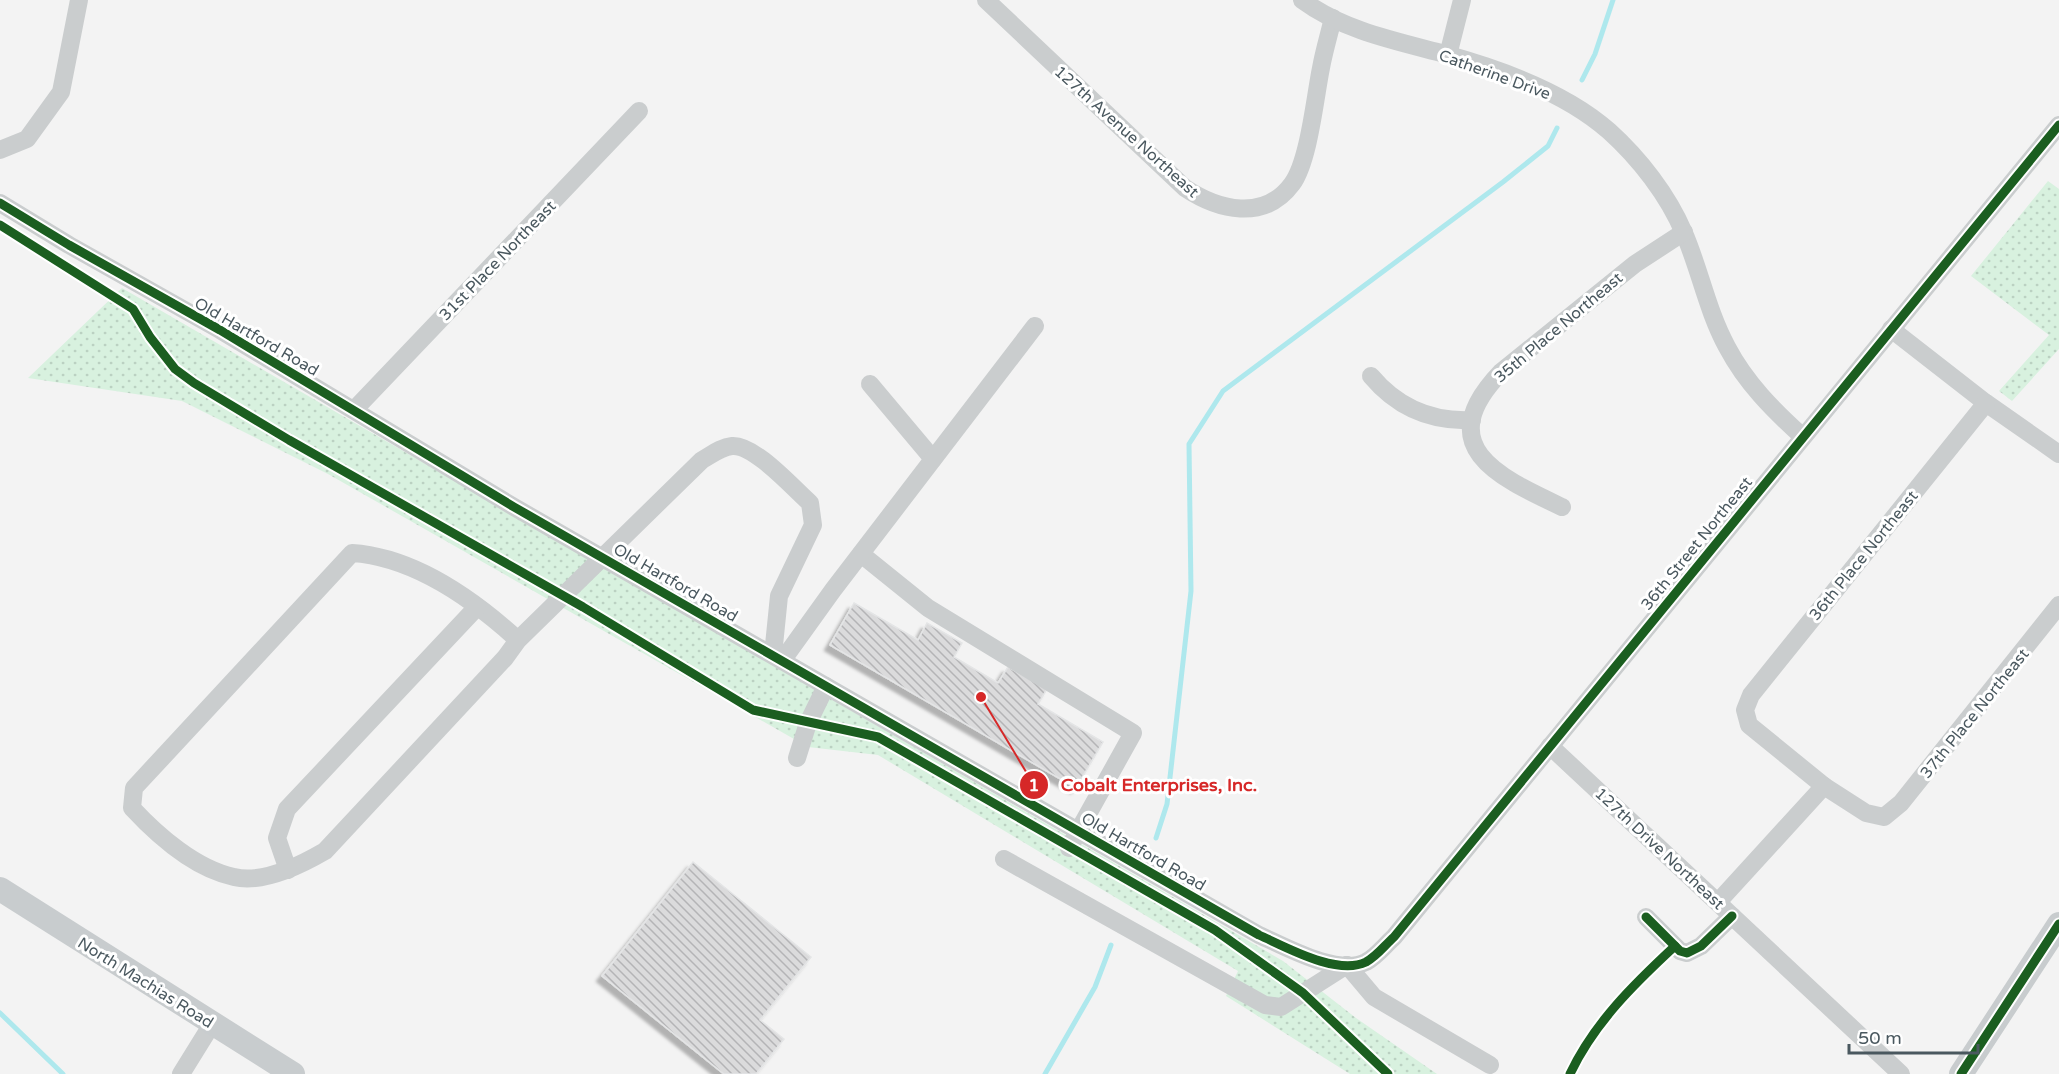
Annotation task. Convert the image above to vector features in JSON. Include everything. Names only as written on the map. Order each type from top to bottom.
[{"type":"main road","name":"North Machias Road","points":[[0,889],[293,1074]]},
{"type":"main road","points":[[1961,1074],[2059,924]]},
{"type":"street","points":[[0,150],[27,139],[61,92],[79,0]]},
{"type":"street","name":"127th Avenue Northeast","points":[[986,0],[1185,188],[1220,207],[1238,209],[1257,207],[1279,196],[1292,183],[1307,143],[1333,18]]},
{"type":"street","name":"Catherine Drive","points":[[1302,0],[1333,18],[1381,38],[1448,55],[1547,90],[1608,130],[1661,191],[1684,232],[1708,307],[1727,348],[1746,379],[1773,410],[1803,437]]},
{"type":"street","points":[[1448,55],[1462,0]]},
{"type":"street","name":"31st Place Northeast","points":[[354,410],[639,111]]},
{"type":"street","name":"36th Street Northeast","points":[[1004,859],[1265,1005],[1281,1007],[1347,965],[1364,963],[1394,937],[2059,125]]},
{"type":"street","name":"Old Hartford Road","points":[[0,203],[601,557],[1259,935],[1301,954],[1328,963],[1347,965]]},
{"type":"street","name":"35th Place Northeast","points":[[1562,507],[1502,477],[1486,464],[1475,447],[1472,420],[1483,391],[1501,372],[1635,264],[1684,232]]},
{"type":"street","points":[[778,658],[861,554],[1035,326]]},
{"type":"street","points":[[1891,329],[1986,403],[2059,454]]},
{"type":"street","points":[[1371,376],[1393,398],[1421,414],[1446,420],[1472,420]]},
{"type":"street","points":[[870,384],[933,459]]},
{"type":"street","name":"36th Place Northeast","points":[[1824,786],[1749,724],[1745,710],[1751,695],[1986,403]]},
{"type":"street","points":[[518,640],[477,607],[433,579],[401,564],[373,555],[352,553],[134,788],[132,808],[147,824],[204,865],[235,878],[288,870],[325,851],[505,657],[518,640],[601,557],[702,460],[716,451],[733,445],[754,452],[810,503],[813,525],[779,596],[778,658]]},
{"type":"street","points":[[861,554],[928,608],[1132,733],[1069,848]]},
{"type":"street","name":"37th Place Northeast","points":[[1824,786],[1866,813],[1884,816],[1901,803],[2059,605]]},
{"type":"street","points":[[288,870],[277,838],[287,809],[477,607]]},
{"type":"street","points":[[797,758],[808,723],[826,686]]},
{"type":"street","name":"127th Drive Northeast","points":[[1550,746],[1900,1074]]},
{"type":"street","points":[[1718,903],[1824,786]]},
{"type":"street","points":[[1646,917],[1680,951],[1687,953],[1701,946],[1732,916]]},
{"type":"street","points":[[1347,965],[1374,997],[1490,1065]]},
{"type":"street","points":[[181,1074],[212,1023]]},
{"type":"green space","points":[[2048,181],[2059,189],[2059,349],[2012,401],[1999,391],[2049,335],[1971,276]]},
{"type":"green space","points":[[122,288],[1283,961],[1356,1018],[1437,1074],[1350,1074],[1226,996],[1238,971],[878,755],[808,747],[328,474],[182,401],[28,378]]},
{"type":"building","points":[[854,603],[918,640],[927,623],[962,643],[954,657],[998,683],[1008,667],[1047,689],[1038,704],[1103,742],[1076,788],[830,645]]},
{"type":"building","points":[[693,862],[811,957],[760,1020],[784,1039],[756,1074],[724,1074],[602,976]]},
{"type":"waterway","points":[[1582,80],[1595,54],[1613,0]]},
{"type":"waterway","points":[[1156,838],[1167,804],[1191,591],[1189,444],[1223,391],[1503,182],[1548,146],[1557,128]]},
{"type":"waterway","points":[[1045,1074],[1095,987],[1111,945]]},
{"type":"waterway","points":[[0,1013],[63,1074]]},
{"type":"cycle path","points":[[0,203],[69,245],[220,330],[514,507],[1259,935],[1297,953],[1327,963],[1354,965],[1370,960],[1394,937],[2059,125]]},
{"type":"cycle path","points":[[0,225],[133,309],[150,337],[175,369],[194,383],[289,440],[583,607],[753,710],[878,737],[1215,930],[1303,993],[1388,1074]]},
{"type":"cycle path","points":[[1646,917],[1680,951],[1687,953],[1701,946],[1732,916]]},
{"type":"cycle path","points":[[1961,1074],[2059,924]]},
{"type":"cycle path","points":[[1570,1074],[1591,1038],[1616,1005],[1675,946]]},
{"type":"place","name":"Cobalt Enterprises, Inc.","points":[[981,697]]}]
